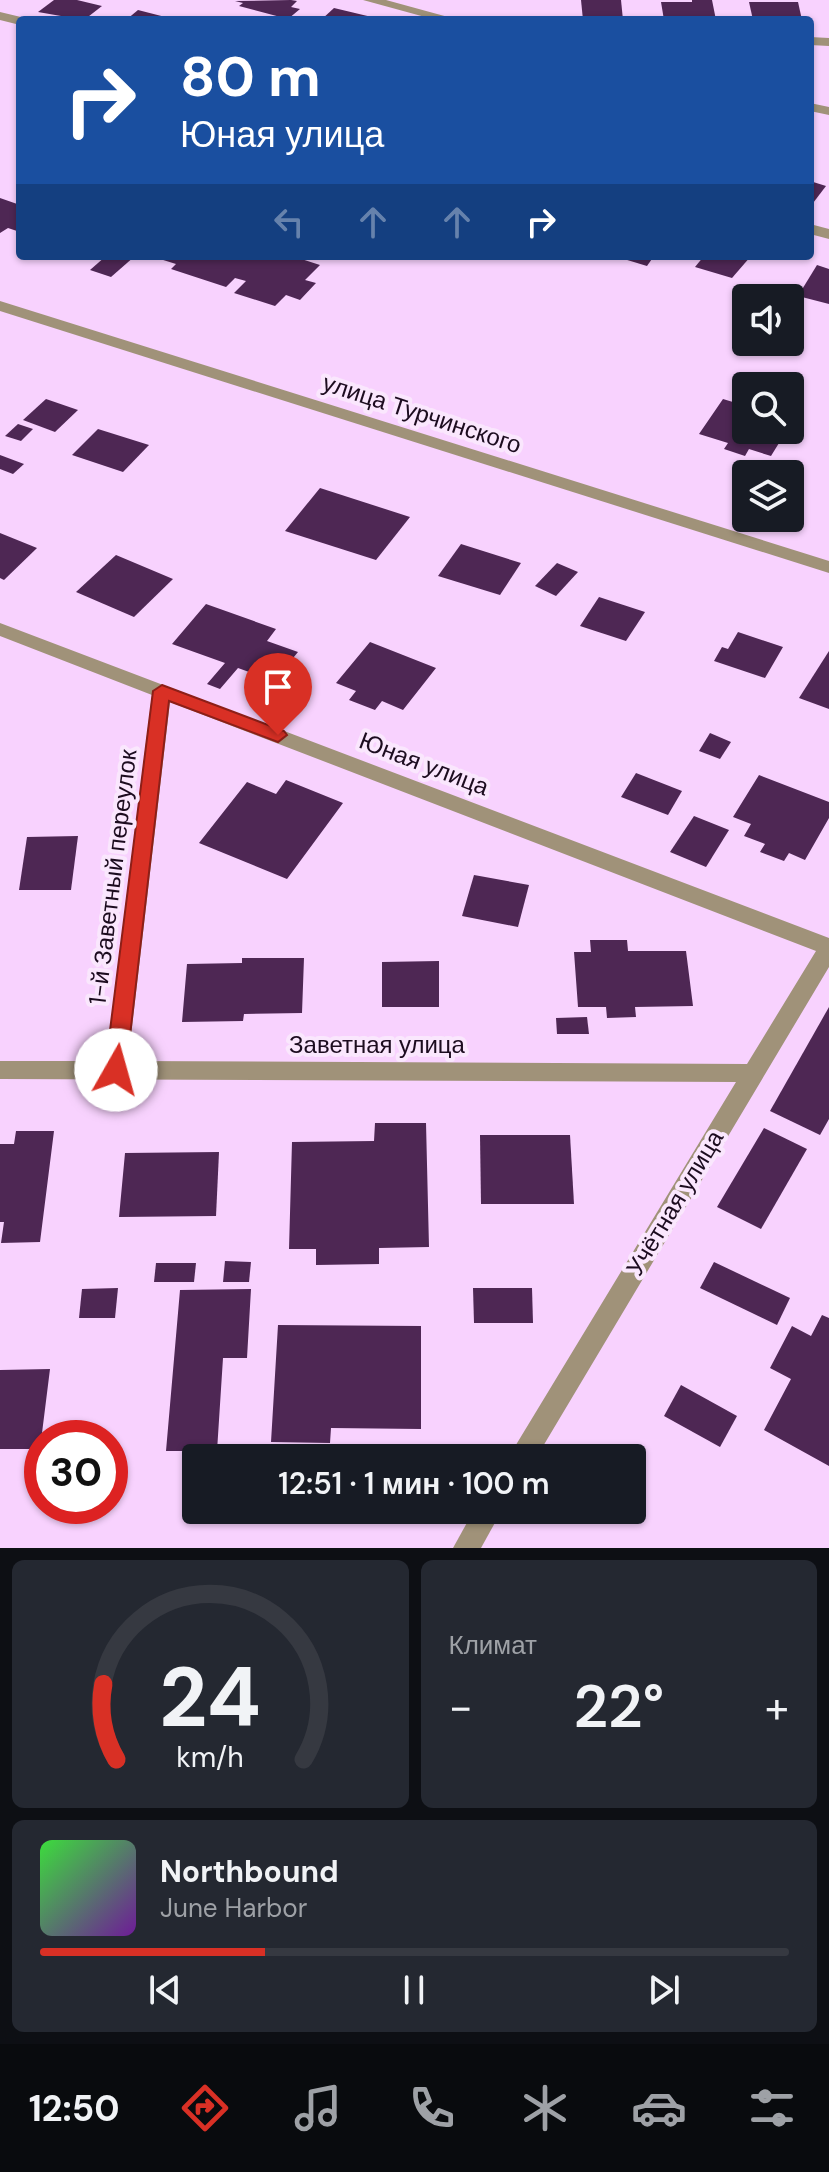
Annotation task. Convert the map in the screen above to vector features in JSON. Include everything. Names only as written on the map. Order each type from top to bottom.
[{"type":"street","points":[[370,0],[436,16]]},
{"type":"street","name":"улица Турчинского","points":[[0,306],[829,567]]},
{"type":"street","name":"Юная улица","points":[[0,629],[829,947]]},
{"type":"street","name":"1-й Заветный переулок","points":[[116,1070],[162,691]]},
{"type":"street","name":"Учётная улица","points":[[529,1444],[829,947]]},
{"type":"street","name":"Заветная улица","points":[[0,1070],[753,1073]]},
{"type":"street","points":[[466,1548],[481,1524]]},
{"type":"building","points":[[54,0],[77,0],[102,6],[89,16],[38,12]]},
{"type":"building","points":[[291,0],[297,1],[291,7],[300,9],[292,16],[277,16],[239,6],[243,3],[235,1]]},
{"type":"building","points":[[581,0],[621,0],[623,16],[583,16]]},
{"type":"building","points":[[712,0],[715,16],[663,16],[661,2]]},
{"type":"building","points":[[749,2],[798,2],[801,16],[752,16]]},
{"type":"building","points":[[334,8],[367,16],[325,16]]},
{"type":"building","points":[[138,10],[161,16],[131,16]]},
{"type":"building","points":[[814,182],[826,186],[814,202]]},
{"type":"building","points":[[0,198],[16,204],[16,231],[8,228],[0,233]]},
{"type":"building","points":[[101,260],[130,260],[111,277],[90,270]]},
{"type":"building","points":[[163,260],[304,260],[320,265],[305,280],[316,283],[300,300],[286,295],[275,306],[234,293],[246,281],[235,278],[226,287],[171,269],[176,264]]},
{"type":"building","points":[[627,260],[651,260],[647,266]]},
{"type":"building","points":[[701,260],[748,260],[732,278],[695,267]]},
{"type":"building","points":[[817,265],[829,269],[829,304],[804,298],[804,286]]},
{"type":"building","points":[[46,399],[78,410],[55,432],[23,420]]},
{"type":"building","points":[[723,399],[732,402],[732,444],[778,444],[771,456],[749,449],[745,456],[724,449],[728,443],[699,434]]},
{"type":"building","points":[[18,424],[33,429],[21,441],[5,436]]},
{"type":"building","points":[[98,429],[149,445],[123,472],[72,455]]},
{"type":"building","points":[[0,455],[24,464],[13,474],[0,469]]},
{"type":"building","points":[[320,488],[410,517],[376,560],[285,531]]},
{"type":"building","points":[[0,533],[37,548],[4,580],[0,578]]},
{"type":"building","points":[[461,544],[521,563],[500,595],[438,576]]},
{"type":"building","points":[[116,555],[173,579],[134,617],[76,592]]},
{"type":"building","points":[[557,563],[578,572],[556,596],[535,586]]},
{"type":"building","points":[[599,597],[645,612],[626,641],[580,626]]},
{"type":"building","points":[[206,604],[276,629],[267,641],[298,652],[274,681],[238,668],[220,689],[207,684],[225,663],[172,644]]},
{"type":"building","points":[[738,632],[783,647],[765,678],[714,661],[722,647],[728,649]]},
{"type":"building","points":[[370,642],[436,668],[403,710],[382,701],[375,710],[349,700],[356,691],[336,683]]},
{"type":"building","points":[[829,651],[829,709],[799,698]]},
{"type":"building","points":[[710,733],[731,742],[720,759],[699,751]]},
{"type":"building","points":[[636,773],[682,791],[668,815],[621,797]]},
{"type":"building","points":[[759,775],[829,802],[829,818],[805,860],[789,853],[784,861],[760,852],[765,844],[744,836],[751,824],[733,817]]},
{"type":"building","points":[[286,780],[343,803],[287,879],[199,843],[247,782],[276,794]]},
{"type":"building","points":[[694,816],[729,830],[706,867],[670,852]]},
{"type":"building","points":[[78,836],[71,890],[19,890],[27,837]]},
{"type":"building","points":[[474,875],[529,885],[518,927],[462,916]]},
{"type":"building","points":[[590,940],[627,940],[628,951],[686,951],[693,1006],[635,1007],[636,1017],[607,1018],[606,1007],[578,1007],[574,952],[591,952]]},
{"type":"building","points":[[242,958],[304,958],[302,1013],[244,1014],[243,1021],[182,1022],[187,964],[242,963]]},
{"type":"building","points":[[439,961],[439,1007],[382,1007],[382,962]]},
{"type":"building","points":[[829,1007],[829,1119],[820,1135],[770,1111]]},
{"type":"building","points":[[587,1017],[589,1034],[557,1034],[556,1018]]},
{"type":"building","points":[[375,1123],[426,1123],[429,1247],[379,1248],[379,1264],[316,1265],[316,1249],[289,1249],[292,1142],[374,1141]]},
{"type":"building","points":[[764,1128],[807,1149],[761,1229],[717,1207]]},
{"type":"building","points":[[16,1131],[54,1131],[40,1242],[1,1243],[4,1222],[0,1222],[0,1144],[14,1144]]},
{"type":"building","points":[[480,1135],[570,1135],[574,1204],[481,1204]]},
{"type":"building","points":[[219,1152],[216,1216],[119,1217],[125,1153]]},
{"type":"building","points":[[225,1261],[251,1262],[249,1282],[223,1282]]},
{"type":"building","points":[[714,1262],[790,1298],[777,1325],[700,1288]]},
{"type":"building","points":[[156,1263],[196,1263],[194,1282],[154,1282]]},
{"type":"building","points":[[118,1288],[115,1318],[79,1318],[82,1289]]},
{"type":"building","points":[[473,1288],[532,1288],[533,1323],[474,1323]]},
{"type":"building","points":[[251,1289],[247,1358],[223,1358],[217,1444],[182,1444],[182,1451],[166,1451],[180,1290]]},
{"type":"building","points":[[822,1315],[829,1318],[829,1466],[764,1430],[791,1379],[770,1368],[792,1326],[811,1336]]},
{"type":"building","points":[[278,1325],[421,1326],[421,1429],[331,1428],[330,1443],[271,1442]]},
{"type":"building","points":[[50,1369],[44,1420],[24,1420],[24,1449],[0,1449],[0,1370]]},
{"type":"building","points":[[681,1385],[737,1416],[720,1447],[664,1416]]},
{"type":"route","points":[[116,1070],[162,691],[278,735]]}]
